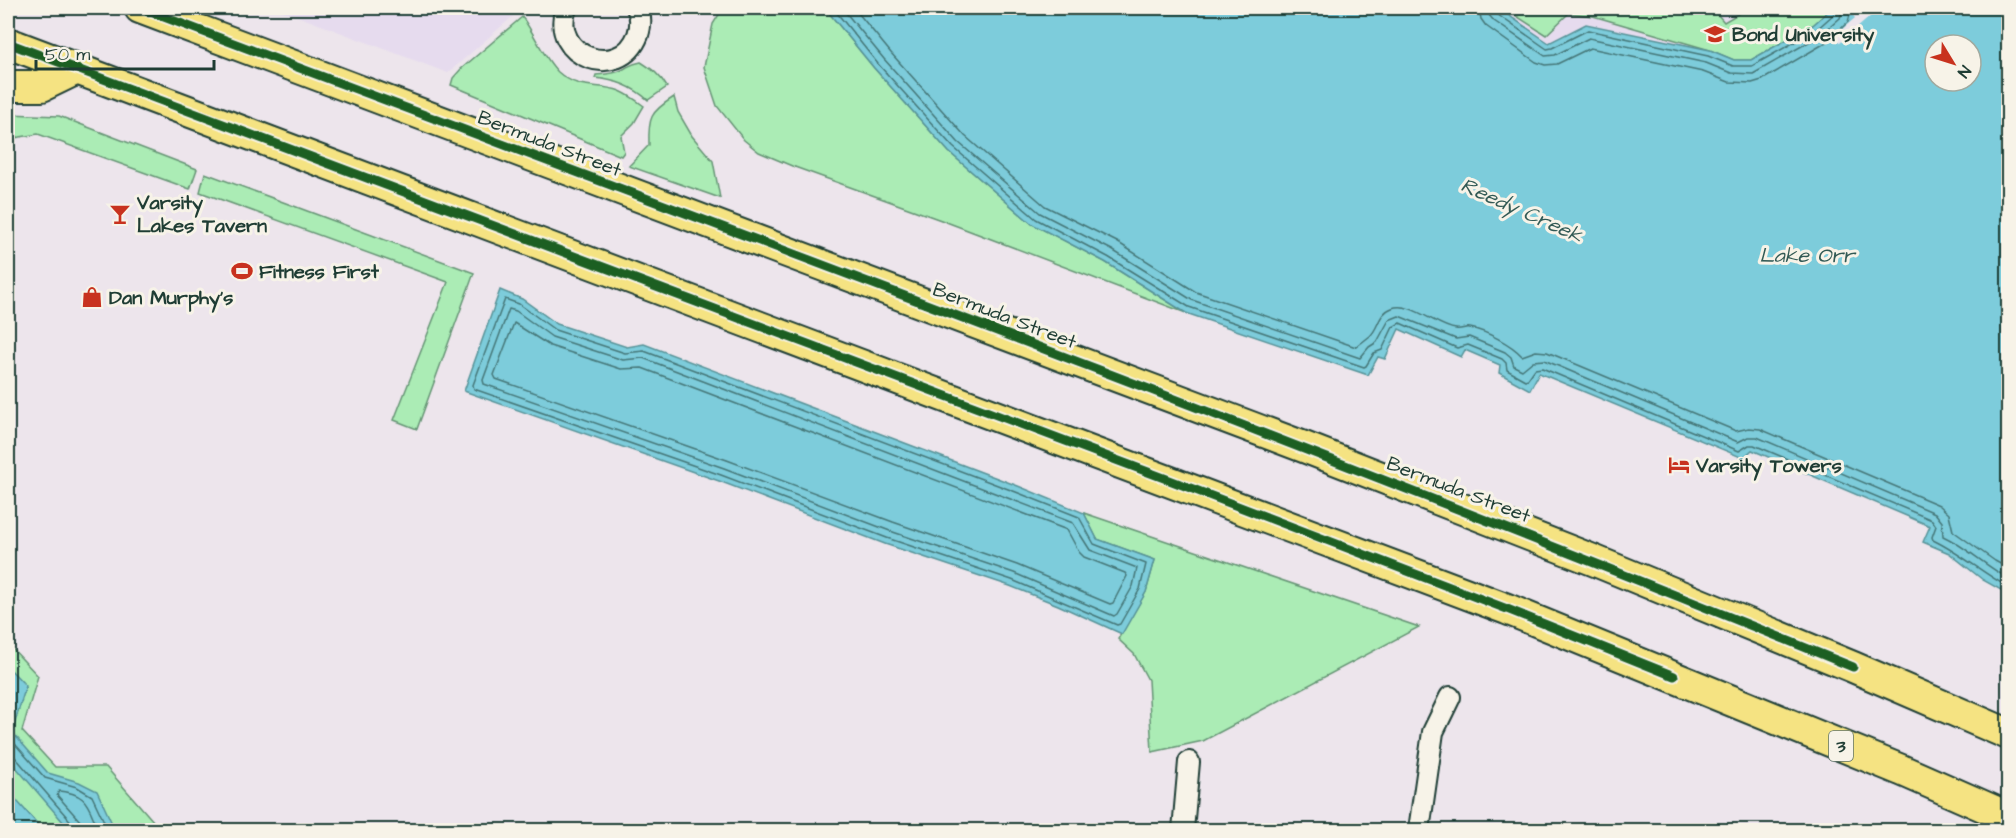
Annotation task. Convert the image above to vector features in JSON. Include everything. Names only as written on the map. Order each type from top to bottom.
[{"type":"main road","name":"Bermuda Street","points":[[140,8],[1304,447],[1593,560],[1853,667],[2008,734]]},
{"type":"main road","name":"3","points":[[8,43],[1507,609],[1858,752],[2008,817]]},
{"type":"main road","points":[[8,86],[42,86],[77,69]]},
{"type":"street","points":[[560,13],[565,35],[572,47],[581,55],[593,60],[605,61],[618,57],[635,42],[640,22],[637,8]]},
{"type":"street","points":[[1419,831],[1433,732],[1450,698]]},
{"type":"street","points":[[1183,831],[1189,762]]},
{"type":"shaded area","points":[[276,8],[516,8],[519,11],[448,73]]},
{"type":"shaded area","name":"Bond University","points":[[1498,8],[1832,8],[1813,25],[1751,60],[1734,60],[1710,50],[1586,24],[1549,43]]},
{"type":"green space","points":[[723,8],[825,8],[874,68],[949,152],[1032,224],[1105,262],[1186,313],[759,152],[744,140],[717,106],[704,67],[713,24]]},
{"type":"green space","name":"Bond University","points":[[1504,8],[1712,8],[1724,22],[1748,8],[1832,8],[1813,25],[1751,60],[1734,60],[1710,50],[1593,16],[1569,13],[1546,35]]},
{"type":"green space","points":[[522,17],[548,59],[566,78],[581,84],[620,91],[644,106],[634,123],[621,136],[624,152],[621,156],[451,85],[453,78],[461,69]]},
{"type":"green space","points":[[641,62],[662,79],[667,87],[648,100],[623,84],[595,78],[596,75],[616,72]]},
{"type":"green space","points":[[674,97],[678,112],[692,136],[713,161],[720,198],[629,166],[649,145],[652,116]]},
{"type":"green space","points":[[8,114],[59,116],[197,169],[190,189],[38,134],[8,139]]},
{"type":"green space","points":[[205,173],[474,273],[417,429],[394,420],[448,282],[200,192]]},
{"type":"green space","points":[[1084,513],[1419,627],[1203,741],[1152,752],[1148,680],[1134,654],[1118,639],[1146,592],[1155,560],[1097,539]]},
{"type":"green space","points":[[8,644],[38,676],[22,731],[55,767],[106,767],[161,830],[8,830]]},
{"type":"water","name":"Lake Orr","points":[[825,8],[1498,8],[1549,43],[1586,24],[1710,50],[1734,60],[1751,60],[1813,25],[1832,8],[2008,8],[2008,594],[1983,580],[1949,553],[1923,542],[1930,526],[1752,450],[1743,458],[1539,373],[1530,390],[1499,373],[1500,365],[1465,350],[1461,357],[1399,329],[1385,359],[1378,357],[1368,375],[1186,313],[1105,262],[1032,224],[949,152],[874,68]]},
{"type":"water","points":[[500,290],[522,299],[557,324],[627,347],[644,344],[1084,513],[1097,539],[1155,560],[1146,592],[1122,634],[1010,586],[885,544],[719,481],[464,391]]},
{"type":"water","points":[[8,667],[26,686],[12,732],[48,773],[79,782],[97,791],[115,830],[70,830],[8,758]]},
{"type":"water","points":[[8,791],[43,830],[8,830]]},
{"type":"pier","points":[[1847,8],[1867,8],[1872,15],[1840,43],[1834,36],[1855,18]]},
{"type":"cycle path","points":[[140,8],[1213,414],[1853,667]]},
{"type":"cycle path","points":[[8,43],[1172,481],[1507,609],[1674,676]]},
{"type":"place","name":"Bond University","points":[[1715,34]]},
{"type":"place","name":"Varsity Lakes Tavern","points":[[120,214]]},
{"type":"place","name":"Fitness First","points":[[242,271]]},
{"type":"place","name":"Dan Murphy's","points":[[92,297]]},
{"type":"place","name":"Varsity Towers","points":[[1679,465]]},
{"type":"water label","name":"Reedy Creek","points":[[1522,210]]}]
